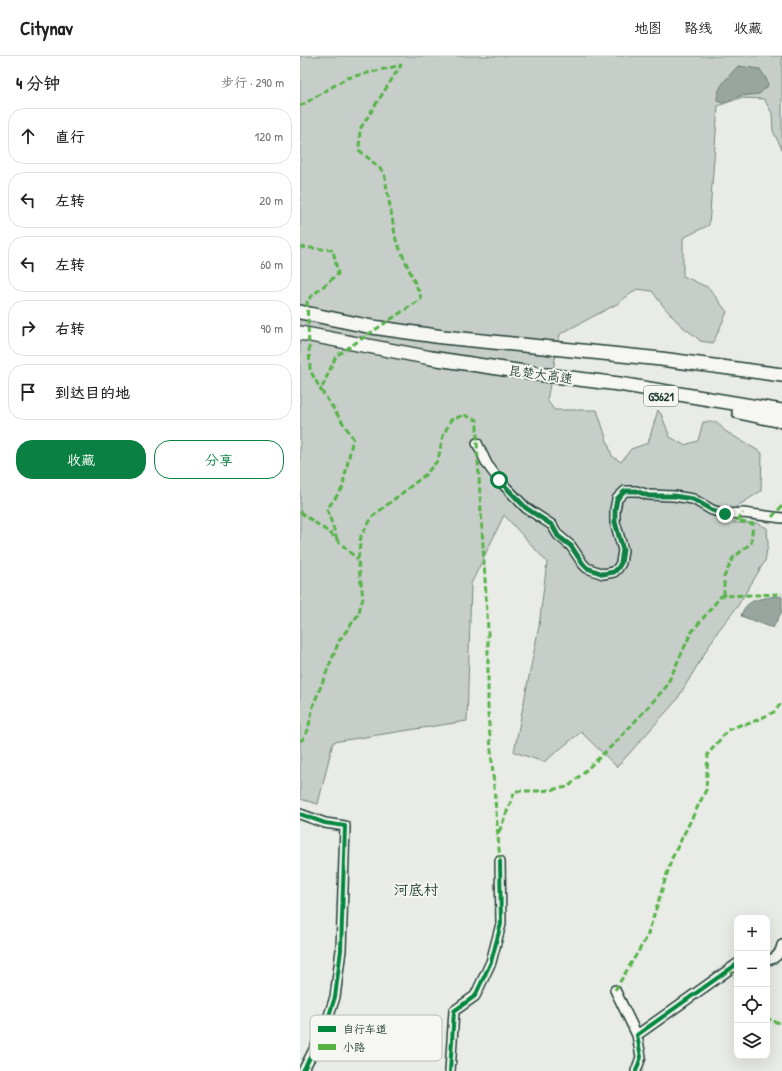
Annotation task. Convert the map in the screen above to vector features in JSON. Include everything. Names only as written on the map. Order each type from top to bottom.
[{"type":"highway","name":"昆楚大高速","points":[[300,312],[372,327],[443,337],[661,359],[782,375]]},
{"type":"highway","name":"昆楚大高速","points":[[306,334],[431,358],[619,384],[782,411]]},
{"type":"highway","name":"G5621","points":[[538,374],[674,398],[782,421]]},
{"type":"street","points":[[477,442],[487,464],[499,480],[526,508],[552,525],[558,536],[571,546],[587,568],[603,574],[614,572],[621,563],[623,550],[615,522],[615,510],[617,499],[625,491],[636,491],[649,496],[674,496],[693,499],[712,510],[725,514],[743,513],[782,518]]},
{"type":"street","points":[[300,814],[324,823],[345,826],[341,950],[335,997],[329,1015]]},
{"type":"street","points":[[450,1071],[454,1011],[475,996],[490,962],[501,924],[500,861]]},
{"type":"street","points":[[770,960],[773,959],[780,953],[782,945]]},
{"type":"street","points":[[637,1035],[734,966]]},
{"type":"street","points":[[616,990],[637,1035],[641,1057],[636,1071]]},
{"type":"street","points":[[303,1071],[310,1057]]},
{"type":"shaded area","points":[[300,56],[782,56],[782,149],[773,131],[772,113],[764,99],[740,98],[718,106],[709,225],[683,238],[683,276],[709,288],[727,312],[713,343],[700,341],[683,327],[666,310],[652,291],[637,289],[617,304],[560,334],[547,400],[554,410],[597,410],[612,456],[621,462],[631,449],[648,443],[658,410],[670,437],[684,445],[698,441],[703,422],[717,422],[725,431],[762,453],[761,491],[736,507],[738,520],[733,523],[757,523],[767,528],[768,544],[765,561],[737,607],[718,631],[676,701],[617,767],[581,732],[544,762],[514,752],[539,626],[547,562],[504,515],[471,584],[467,721],[333,742],[318,804],[300,799]]},
{"type":"shaded area","points":[[738,66],[760,69],[767,80],[768,86],[759,94],[740,96],[722,103],[717,100],[719,90]]},
{"type":"shaded area","points":[[776,596],[782,597],[782,611],[773,628],[741,616],[746,606],[755,600]]},
{"type":"marked path","points":[[300,106],[347,78],[401,65],[360,129],[359,150],[384,172],[396,240],[421,299],[336,356],[321,390],[353,438],[342,489],[327,509],[337,539]]},
{"type":"marked path","points":[[300,247],[333,250],[338,274],[307,300],[310,370],[321,390]]},
{"type":"marked path","points":[[300,741],[303,739],[308,730],[313,706],[339,641],[358,615],[363,598],[358,560],[361,536],[373,516],[425,475],[438,460],[443,436],[451,420],[464,415],[477,420],[477,443],[488,630],[488,713],[500,861]]},
{"type":"marked path","points":[[772,517],[782,506]]},
{"type":"marked path","points":[[300,512],[330,533],[358,560]]},
{"type":"marked path","points":[[724,596],[724,577],[733,558],[751,543],[753,524],[737,521],[743,513]]},
{"type":"marked path","points":[[499,832],[515,791],[542,791],[568,787],[619,739],[666,687],[691,633],[721,596],[782,594]]},
{"type":"marked path","points":[[615,990],[647,937],[672,858],[706,790],[708,754],[728,730],[740,725],[748,724],[774,712],[782,702]]},
{"type":"marked path","points":[[729,969],[734,975]]},
{"type":"marked path","points":[[770,1020],[782,1023]]},
{"type":"cycle path","points":[[300,814],[325,823],[345,826],[341,950],[335,997],[329,1015]]},
{"type":"cycle path","points":[[450,1071],[454,1011],[475,996],[491,962],[501,924],[500,861]]},
{"type":"cycle path","points":[[636,1071],[641,1057],[637,1035],[734,966]]},
{"type":"cycle path","points":[[303,1071],[310,1057]]},
{"type":"district","name":"河底村","points":[[416,889]]},
{"type":"route","points":[[499,480],[526,508],[548,521],[558,536],[571,546],[587,568],[603,574],[614,572],[621,563],[623,550],[615,522],[615,510],[617,499],[625,491],[636,491],[649,496],[674,496],[693,499],[712,510],[725,514]]}]
